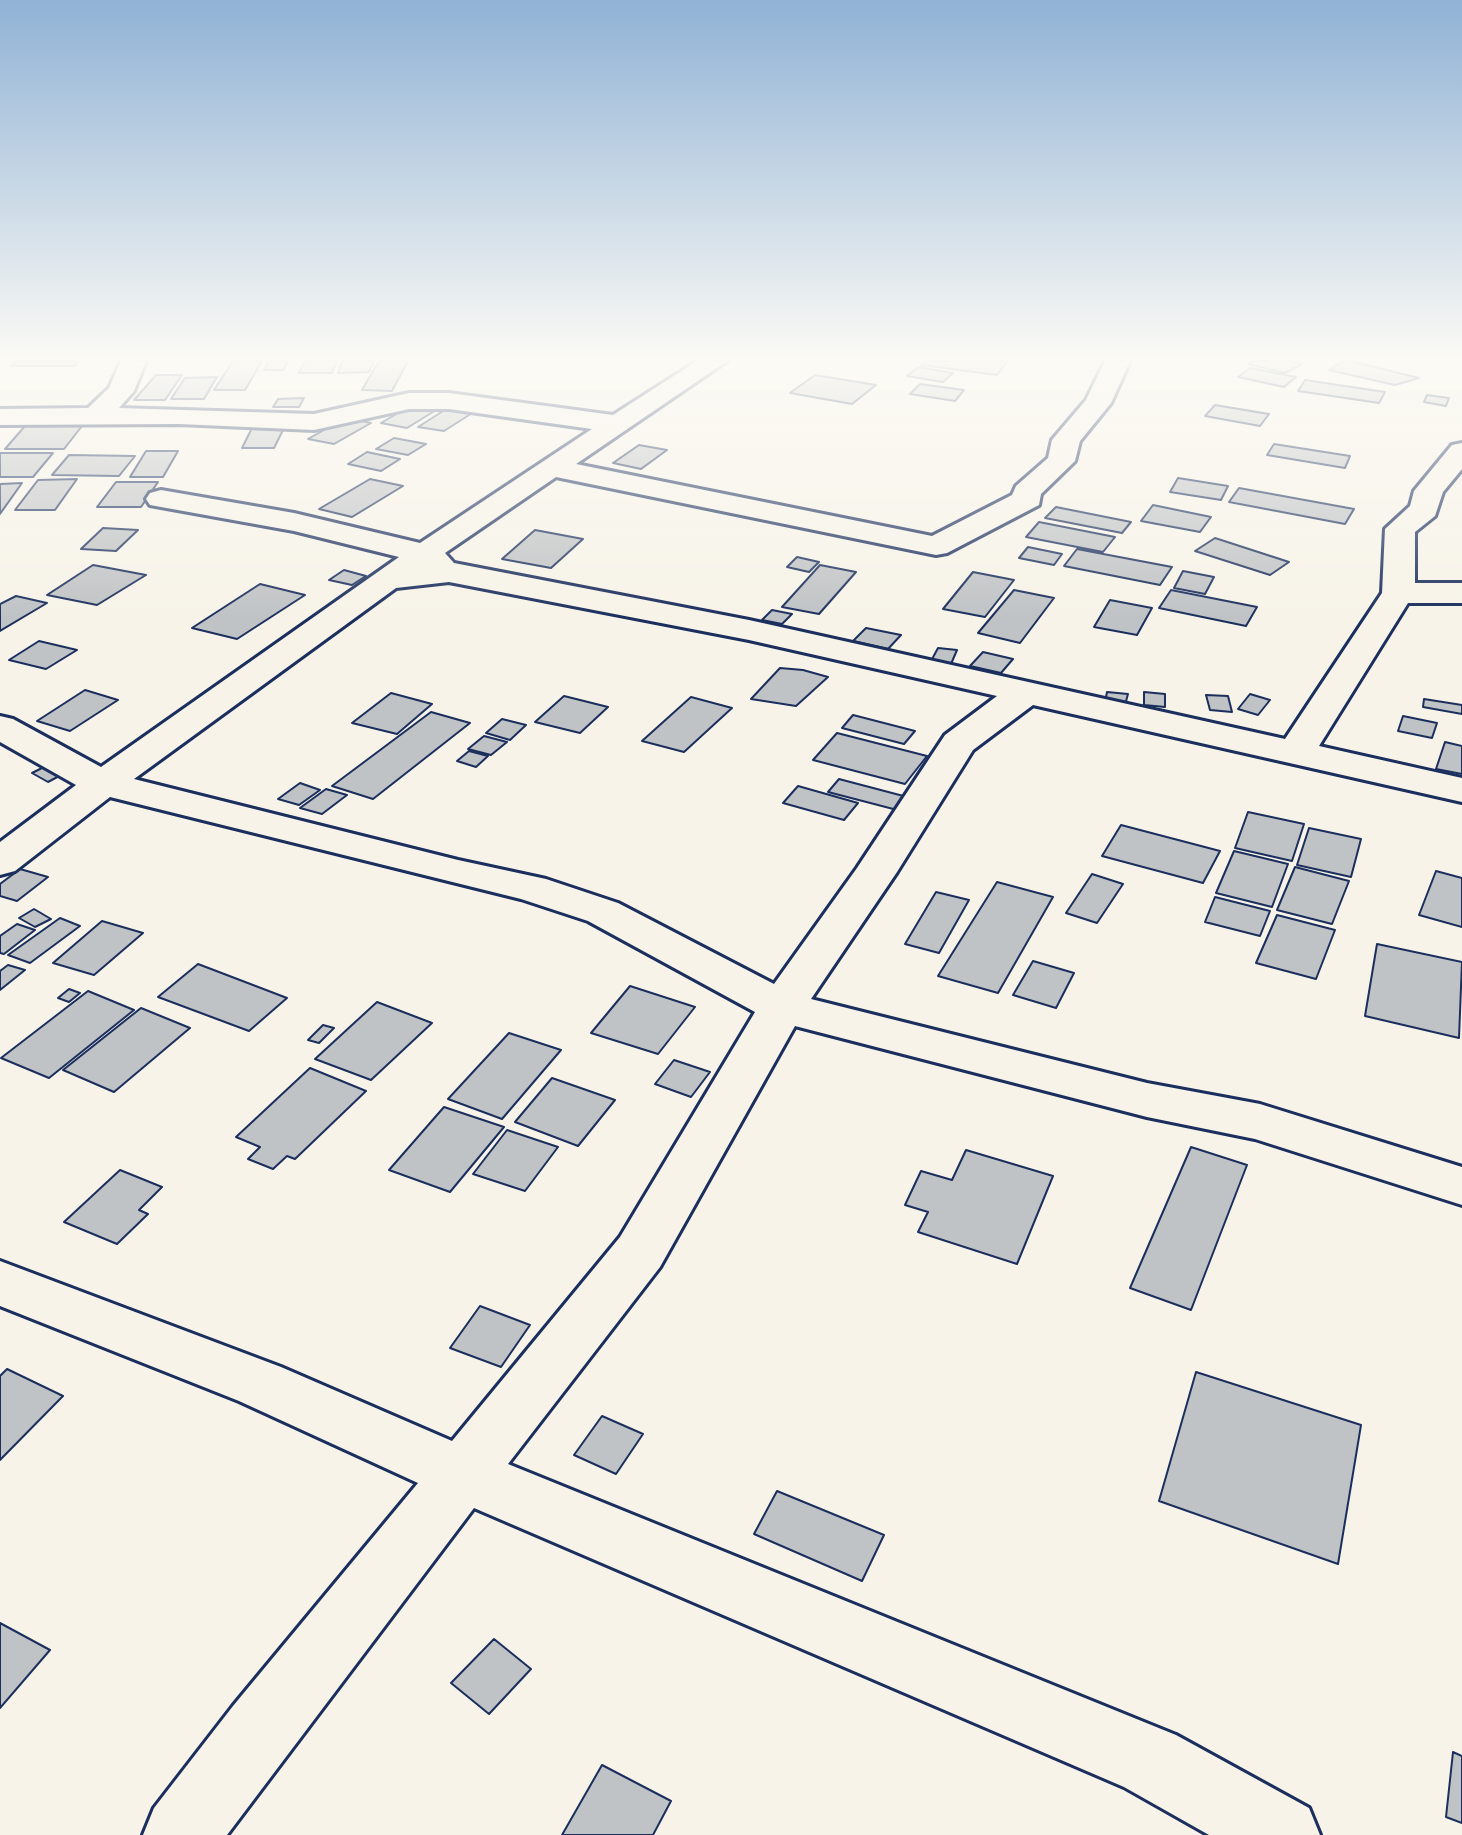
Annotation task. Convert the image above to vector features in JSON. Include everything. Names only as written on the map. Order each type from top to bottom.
[{"type":"street","points":[[0,862],[102,783],[392,579],[438,563],[552,468],[584,447]]},
{"type":"street","points":[[552,468],[936,546],[1028,499],[1026,492],[1061,461],[1064,447]]},
{"type":"street","points":[[1294,755],[1398,593],[1400,529],[1424,510],[1429,491],[1462,451]]},
{"type":"street","points":[[161,499],[294,522],[438,563],[1462,790]]},
{"type":"street","points":[[1398,593],[1462,593]]},
{"type":"street","points":[[181,1835],[258,1731],[640,1252],[782,1007],[876,872],[958,743],[1025,693]]},
{"type":"street","points":[[0,727],[102,783],[318,835],[457,873],[531,888],[603,912],[782,1007],[1147,1100],[1260,1122],[1462,1186]]},
{"type":"street","points":[[0,1283],[260,1384],[463,1474],[1150,1761],[1282,1835]]},
{"type":"building","points":[[7,447],[66,447],[64,449],[5,449]]},
{"type":"building","points":[[243,447],[275,447],[274,448]]},
{"type":"building","points":[[380,447],[422,447],[408,455],[376,449]]},
{"type":"building","points":[[637,447],[667,450],[641,469],[613,463]]},
{"type":"building","points":[[1272,447],[1291,447],[1350,456],[1345,468],[1267,455]]},
{"type":"building","points":[[146,451],[178,451],[163,477],[130,477]]},
{"type":"building","points":[[367,452],[400,459],[381,471],[348,464]]},
{"type":"building","points":[[0,453],[53,453],[33,477],[0,477]]},
{"type":"building","points":[[69,455],[135,456],[119,476],[52,475]]},
{"type":"building","points":[[1178,478],[1228,486],[1221,500],[1170,492]]},
{"type":"building","points":[[77,479],[55,510],[15,510],[38,480]]},
{"type":"building","points":[[370,479],[403,486],[352,517],[319,509]]},
{"type":"building","points":[[116,482],[158,482],[141,507],[97,507]]},
{"type":"building","points":[[22,483],[0,514],[0,484]]},
{"type":"building","points":[[1239,488],[1354,509],[1345,524],[1229,502]]},
{"type":"building","points":[[1153,505],[1211,517],[1200,532],[1141,521]]},
{"type":"building","points":[[1056,507],[1131,522],[1122,533],[1045,518]]},
{"type":"building","points":[[1039,522],[1115,537],[1103,552],[1026,537]]},
{"type":"building","points":[[103,528],[138,530],[116,551],[81,549]]},
{"type":"building","points":[[535,530],[583,539],[551,568],[502,559]]},
{"type":"building","points":[[1215,538],[1289,562],[1270,575],[1195,551]]},
{"type":"building","points":[[1028,547],[1062,554],[1054,565],[1019,558]]},
{"type":"building","points":[[1077,549],[1172,567],[1160,585],[1064,566]]},
{"type":"building","points":[[797,557],[819,562],[809,572],[787,567]]},
{"type":"building","points":[[93,565],[146,575],[97,605],[47,595]]},
{"type":"building","points":[[820,565],[856,572],[819,614],[782,607]]},
{"type":"building","points":[[344,570],[366,576],[352,585],[329,580]]},
{"type":"building","points":[[1183,571],[1214,577],[1205,594],[1174,588]]},
{"type":"building","points":[[973,572],[1014,580],[985,617],[943,609]]},
{"type":"building","points":[[260,584],[305,595],[237,639],[192,628]]},
{"type":"building","points":[[1014,590],[1054,598],[1020,643],[978,633]]},
{"type":"building","points":[[1171,590],[1257,607],[1246,626],[1159,608]]},
{"type":"building","points":[[16,596],[47,603],[0,631],[0,604]]},
{"type":"building","points":[[1110,600],[1152,608],[1137,635],[1094,627]]},
{"type":"building","points":[[772,610],[792,614],[782,624],[762,620]]},
{"type":"building","points":[[866,628],[901,635],[888,649],[853,641]]},
{"type":"building","points":[[39,641],[77,650],[46,669],[9,660]]},
{"type":"building","points":[[938,648],[957,650],[951,664],[931,661]]},
{"type":"building","points":[[983,652],[1013,659],[1001,673],[970,666]]},
{"type":"building","points":[[780,668],[828,677],[796,706],[751,699]]},
{"type":"building","points":[[85,690],[118,700],[70,731],[37,721]]},
{"type":"building","points":[[1107,692],[1128,694],[1125,705],[1105,702]]},
{"type":"building","points":[[1144,692],[1165,694],[1165,707],[1144,705]]},
{"type":"building","points":[[391,693],[432,704],[397,734],[352,723]]},
{"type":"building","points":[[1250,694],[1270,700],[1258,715],[1238,709]]},
{"type":"building","points":[[1206,695],[1228,696],[1232,712],[1210,710]]},
{"type":"building","points":[[564,696],[608,707],[580,733],[535,722]]},
{"type":"building","points":[[691,697],[732,708],[684,752],[642,741]]},
{"type":"building","points":[[1424,699],[1462,705],[1462,714],[1423,707]]},
{"type":"building","points":[[431,712],[470,723],[373,799],[332,786]]},
{"type":"building","points":[[853,715],[915,731],[904,744],[842,728]]},
{"type":"building","points":[[1403,716],[1437,723],[1432,738],[1398,731]]},
{"type":"building","points":[[502,719],[526,725],[510,740],[486,733]]},
{"type":"building","points":[[837,733],[927,756],[905,784],[813,760]]},
{"type":"building","points":[[484,736],[507,742],[491,755],[468,749]]},
{"type":"building","points":[[1445,742],[1462,746],[1462,774],[1436,769]]},
{"type":"building","points":[[469,751],[488,756],[476,767],[457,761]]},
{"type":"building","points":[[44,767],[61,775],[48,782],[32,773]]},
{"type":"building","points":[[839,779],[911,798],[901,811],[828,792]]},
{"type":"building","points":[[300,783],[320,790],[299,805],[278,799]]},
{"type":"building","points":[[798,786],[858,803],[844,820],[783,803]]},
{"type":"building","points":[[326,789],[347,795],[322,814],[300,808]]},
{"type":"building","points":[[1248,812],[1304,824],[1292,861],[1235,848]]},
{"type":"building","points":[[1121,825],[1220,851],[1203,883],[1102,856]]},
{"type":"building","points":[[1309,828],[1361,839],[1351,877],[1297,865]]},
{"type":"building","points":[[1234,851],[1288,864],[1272,907],[1216,893]]},
{"type":"building","points":[[1295,867],[1349,881],[1332,924],[1277,910]]},
{"type":"building","points":[[20,869],[48,877],[17,901],[0,896],[0,884]]},
{"type":"building","points":[[1436,871],[1462,878],[1462,927],[1419,915]]},
{"type":"building","points":[[1092,874],[1123,884],[1097,923],[1066,913]]},
{"type":"building","points":[[997,882],[1053,897],[998,993],[938,976]]},
{"type":"building","points":[[936,892],[969,900],[939,953],[905,944]]},
{"type":"building","points":[[1215,897],[1270,911],[1260,936],[1205,922]]},
{"type":"building","points":[[34,909],[51,919],[35,927],[19,918]]},
{"type":"building","points":[[1277,915],[1335,930],[1316,979],[1256,963]]},
{"type":"building","points":[[60,918],[80,926],[30,963],[8,955]]},
{"type":"building","points":[[102,921],[143,933],[94,975],[53,963]]},
{"type":"building","points":[[17,924],[35,930],[4,954],[0,953],[0,936]]},
{"type":"building","points":[[1377,944],[1462,962],[1459,1038],[1365,1016]]},
{"type":"building","points":[[1033,961],[1074,973],[1056,1008],[1013,995]]},
{"type":"building","points":[[198,964],[287,998],[249,1031],[158,997]]},
{"type":"building","points":[[8,965],[25,970],[0,990],[0,971]]},
{"type":"building","points":[[630,986],[695,1007],[658,1054],[591,1033]]},
{"type":"building","points":[[69,989],[80,993],[69,1002],[58,998]]},
{"type":"building","points":[[88,991],[134,1010],[49,1078],[1,1058]]},
{"type":"building","points":[[377,1002],[432,1023],[371,1080],[315,1059]]},
{"type":"building","points":[[141,1008],[190,1028],[114,1092],[63,1070]]},
{"type":"building","points":[[323,1025],[334,1028],[319,1043],[308,1040]]},
{"type":"building","points":[[509,1033],[561,1050],[502,1119],[448,1099]]},
{"type":"building","points":[[674,1060],[710,1072],[691,1097],[655,1084]]},
{"type":"building","points":[[310,1068],[366,1091],[295,1159],[287,1156],[273,1169],[248,1159],[260,1147],[236,1137]]},
{"type":"building","points":[[552,1078],[615,1100],[578,1146],[515,1122]]},
{"type":"building","points":[[444,1107],[504,1127],[450,1192],[389,1170]]},
{"type":"building","points":[[507,1130],[558,1147],[525,1191],[473,1174]]},
{"type":"building","points":[[1191,1147],[1247,1165],[1191,1310],[1130,1288]]},
{"type":"building","points":[[966,1150],[1053,1176],[1017,1264],[918,1232],[928,1212],[905,1205],[921,1171],[952,1180]]},
{"type":"building","points":[[120,1170],[162,1187],[139,1210],[148,1214],[117,1244],[64,1222]]},
{"type":"building","points":[[480,1306],[530,1325],[501,1367],[450,1348]]},
{"type":"building","points":[[7,1369],[63,1396],[0,1460],[0,1376]]},
{"type":"building","points":[[1196,1372],[1361,1425],[1338,1564],[1159,1501]]},
{"type":"building","points":[[602,1416],[643,1434],[616,1474],[574,1455]]},
{"type":"building","points":[[777,1491],[884,1535],[862,1581],[754,1534]]},
{"type":"building","points":[[0,1623],[50,1650],[0,1708]]},
{"type":"building","points":[[494,1639],[531,1669],[489,1714],[451,1683]]},
{"type":"building","points":[[1453,1752],[1462,1756],[1462,1823],[1446,1817]]},
{"type":"building","points":[[602,1765],[671,1801],[653,1835],[562,1835]]}]
